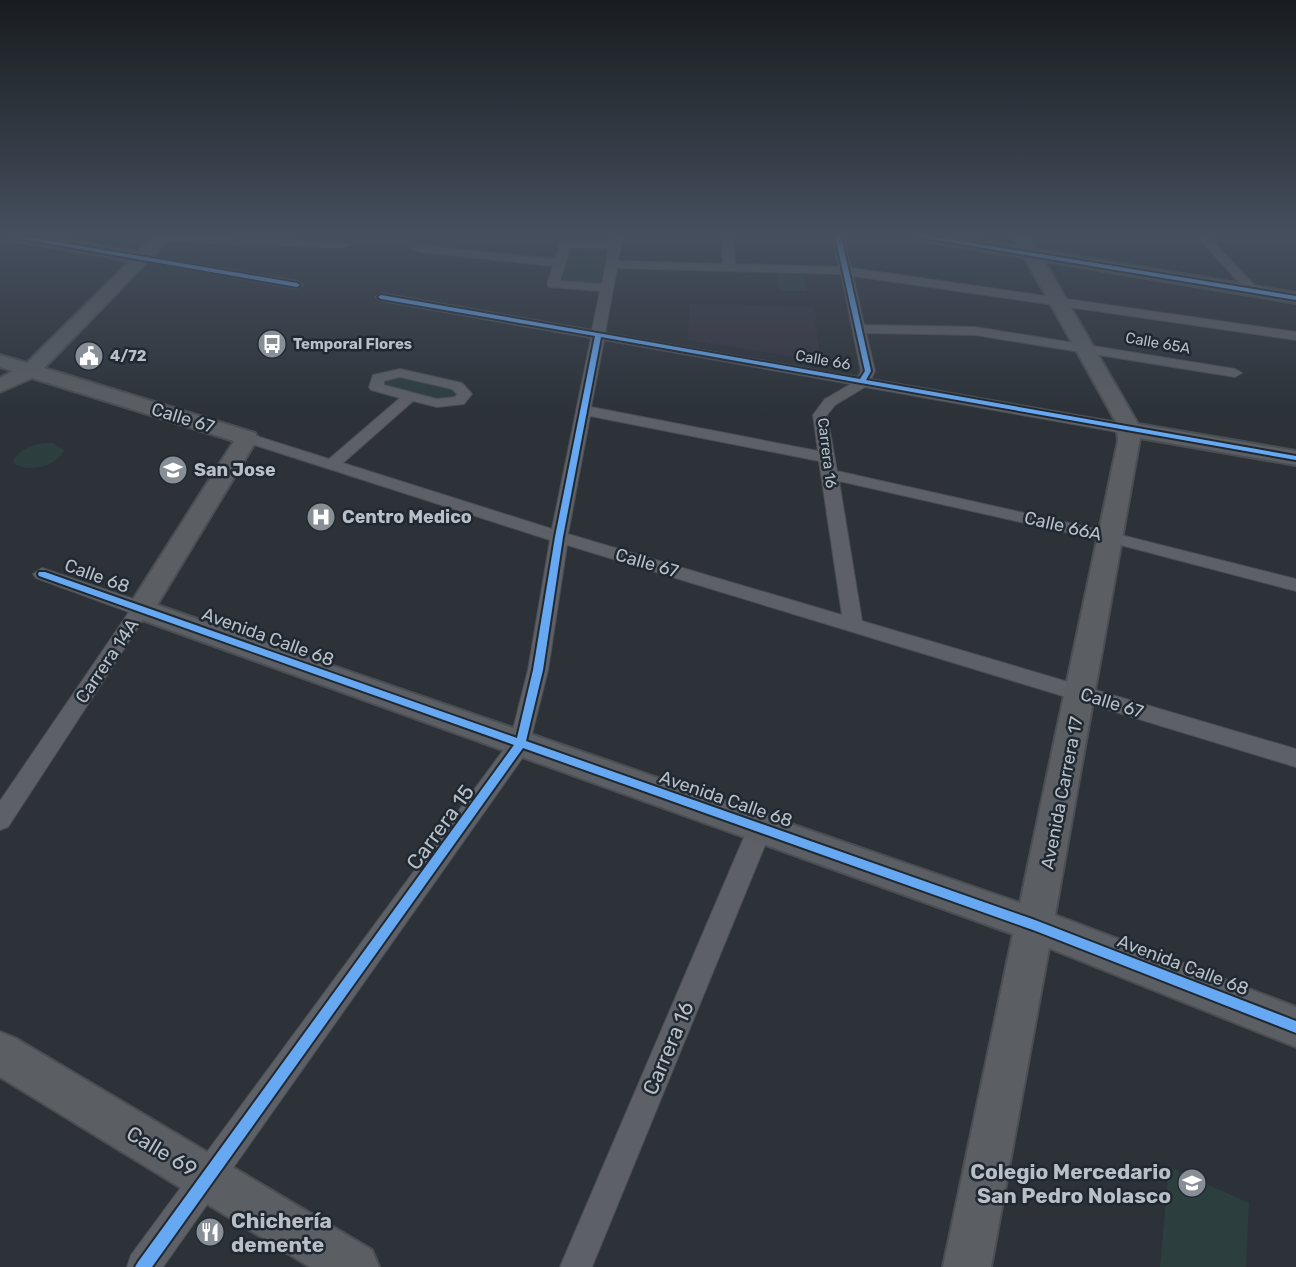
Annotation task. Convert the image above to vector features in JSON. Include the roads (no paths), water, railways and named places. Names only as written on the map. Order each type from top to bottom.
[{"type":"main road","points":[[0,386],[31,370],[105,295]]},
{"type":"main road","points":[[1056,295],[1129,429]]},
{"type":"main road","points":[[1278,295],[1296,298]]},
{"type":"main road","name":"Calle 67","points":[[0,361],[247,438]]},
{"type":"main road","name":"Calle 66","points":[[1129,429],[1296,458]]},
{"type":"main road","name":"Avenida Carrera 17","points":[[967,1267],[1081,694],[1129,441],[1129,429]]},
{"type":"main road","name":"Carrera 14A","points":[[141,609],[247,438]]},
{"type":"main road","name":"Avenida Calle 68","points":[[141,609],[1035,925],[1296,1027]]},
{"type":"main road","name":"Calle 69","points":[[0,1053],[355,1267]]},
{"type":"street","name":"Carrera 15","points":[[143,1267],[520,744],[538,670],[559,537],[606,295]]},
{"type":"street","points":[[852,295],[867,371],[862,382]]},
{"type":"street","points":[[1017,295],[1296,336]]},
{"type":"street","name":"Calle 66","points":[[381,297],[1129,429]]},
{"type":"street","name":"Calle 65A","points":[[860,329],[975,331],[1084,346],[1235,373]]},
{"type":"street","points":[[400,373],[457,386],[465,394],[459,401],[445,403],[410,396],[379,389],[375,381],[382,375],[400,373]]},
{"type":"street","name":"Carrera 16","points":[[854,624],[820,415],[823,407],[829,401],[862,382]]},
{"type":"street","points":[[332,465],[410,396]]},
{"type":"street","name":"Calle 66A","points":[[583,410],[828,466],[1296,585]]},
{"type":"street","name":"Calle 67","points":[[247,438],[559,537],[1296,758]]},
{"type":"street","name":"Calle 68","points":[[42,574],[141,609]]},
{"type":"street","name":"Carrera 14A","points":[[0,820],[141,609]]},
{"type":"street","name":"Carrera 16","points":[[576,1267],[760,828]]},
{"type":"place","name":"Temporal Flores","points":[[272,344]]},
{"type":"place","name":"4/72","points":[[89,356]]},
{"type":"place","name":"San Jose","points":[[173,470]]},
{"type":"place","name":"Centro Medico","points":[[321,517]]},
{"type":"place","name":"Colegio Mercedario San Pedro Nolasco","points":[[1192,1183]]},
{"type":"place","name":"Chichería demente","points":[[210,1232]]}]
